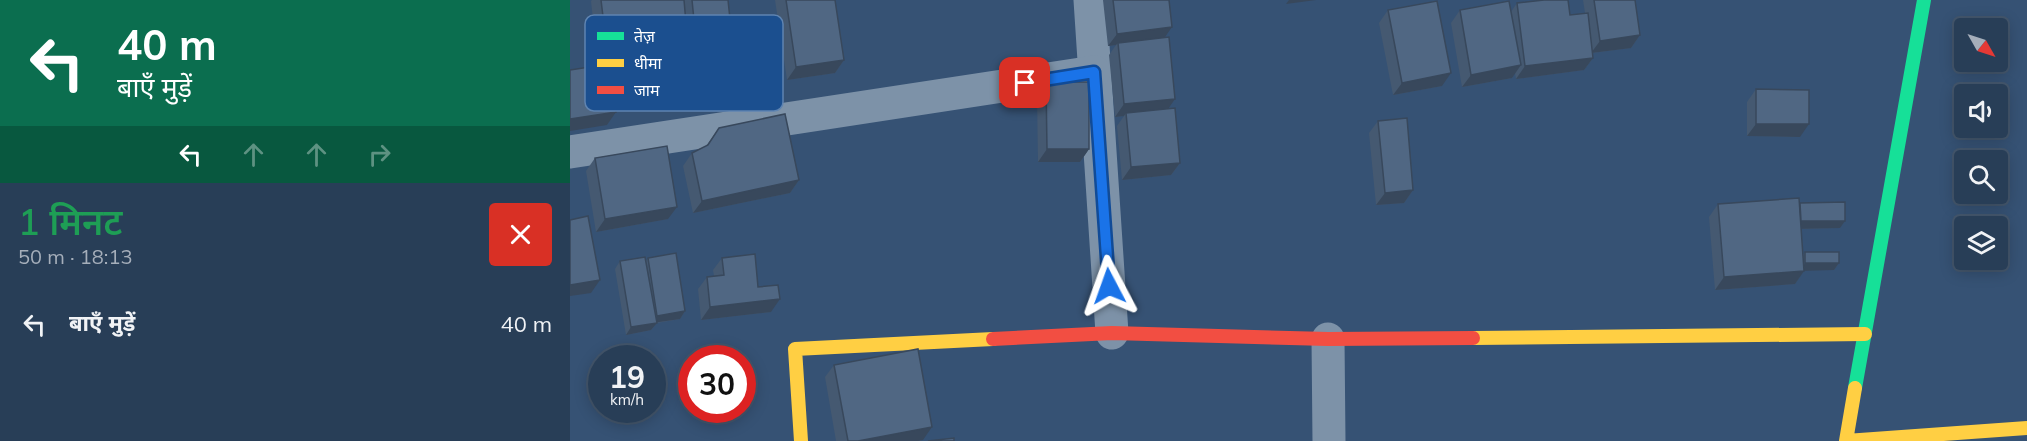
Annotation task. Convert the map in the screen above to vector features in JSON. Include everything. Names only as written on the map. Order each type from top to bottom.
[{"type":"street","points":[[1090,0],[1112,333]]},
{"type":"street","points":[[1924,0],[1846,441],[2027,428]]},
{"type":"street","points":[[570,152],[1094,72]]},
{"type":"street","points":[[801,441],[795,349],[1112,333],[1328,339],[1865,334]]},
{"type":"street","points":[[1328,339],[1329,441]]},
{"type":"building","points":[[601,0],[684,0],[685,15],[603,15]]},
{"type":"building","points":[[692,0],[728,0],[730,15],[694,15]]},
{"type":"building","points":[[786,0],[835,0],[844,60],[796,67]]},
{"type":"building","points":[[1113,0],[1169,0],[1172,27],[1117,34]]},
{"type":"building","points":[[1568,0],[1570,15],[1588,13],[1593,58],[1525,66],[1517,3]]},
{"type":"building","points":[[1594,0],[1635,0],[1640,35],[1600,41]]},
{"type":"building","points":[[1437,1],[1451,73],[1402,83],[1388,10]]},
{"type":"building","points":[[1509,1],[1521,65],[1471,75],[1460,10]]},
{"type":"building","points":[[1169,37],[1175,99],[1124,104],[1118,43]]},
{"type":"building","points":[[585,68],[585,111],[616,112],[570,119],[570,70]]},
{"type":"building","points":[[1046,82],[1089,82],[1089,149],[1047,149]]},
{"type":"building","points":[[1756,89],[1809,90],[1809,124],[1756,124]]},
{"type":"building","points":[[1175,108],[1180,163],[1131,167],[1126,113]]},
{"type":"building","points":[[785,114],[799,180],[702,201],[692,153],[708,145],[719,128]]},
{"type":"building","points":[[1407,118],[1413,190],[1385,193],[1378,121]]},
{"type":"building","points":[[667,146],[677,207],[605,219],[595,158]]},
{"type":"building","points":[[1799,198],[1804,271],[1724,277],[1718,204]]},
{"type":"building","points":[[1845,202],[1845,221],[1801,221],[1800,203]]},
{"type":"building","points":[[588,216],[600,280],[570,285],[570,220]]},
{"type":"building","points":[[1805,252],[1839,252],[1839,263],[1805,263]]},
{"type":"building","points":[[676,253],[685,311],[657,316],[648,258]]},
{"type":"building","points":[[755,254],[758,287],[778,285],[780,299],[710,307],[707,277],[724,275],[722,258]]},
{"type":"building","points":[[645,257],[657,323],[631,327],[620,261]]},
{"type":"building","points":[[918,349],[932,427],[848,441],[834,365]]},
{"type":"building","points":[[954,438],[954,441],[928,441]]},
{"type":"traffic: fast","points":[[1855,388],[1924,0]]},
{"type":"traffic: slow","points":[[1473,338],[1865,334]]},
{"type":"traffic: slow","points":[[801,441],[795,349],[993,339]]},
{"type":"traffic: slow","points":[[1855,388],[1846,441],[2027,428]]},
{"type":"traffic: jam","points":[[993,339],[1112,333],[1328,339],[1473,338]]},
{"type":"route","points":[[1025,83],[1094,72],[1109,286]]}]
